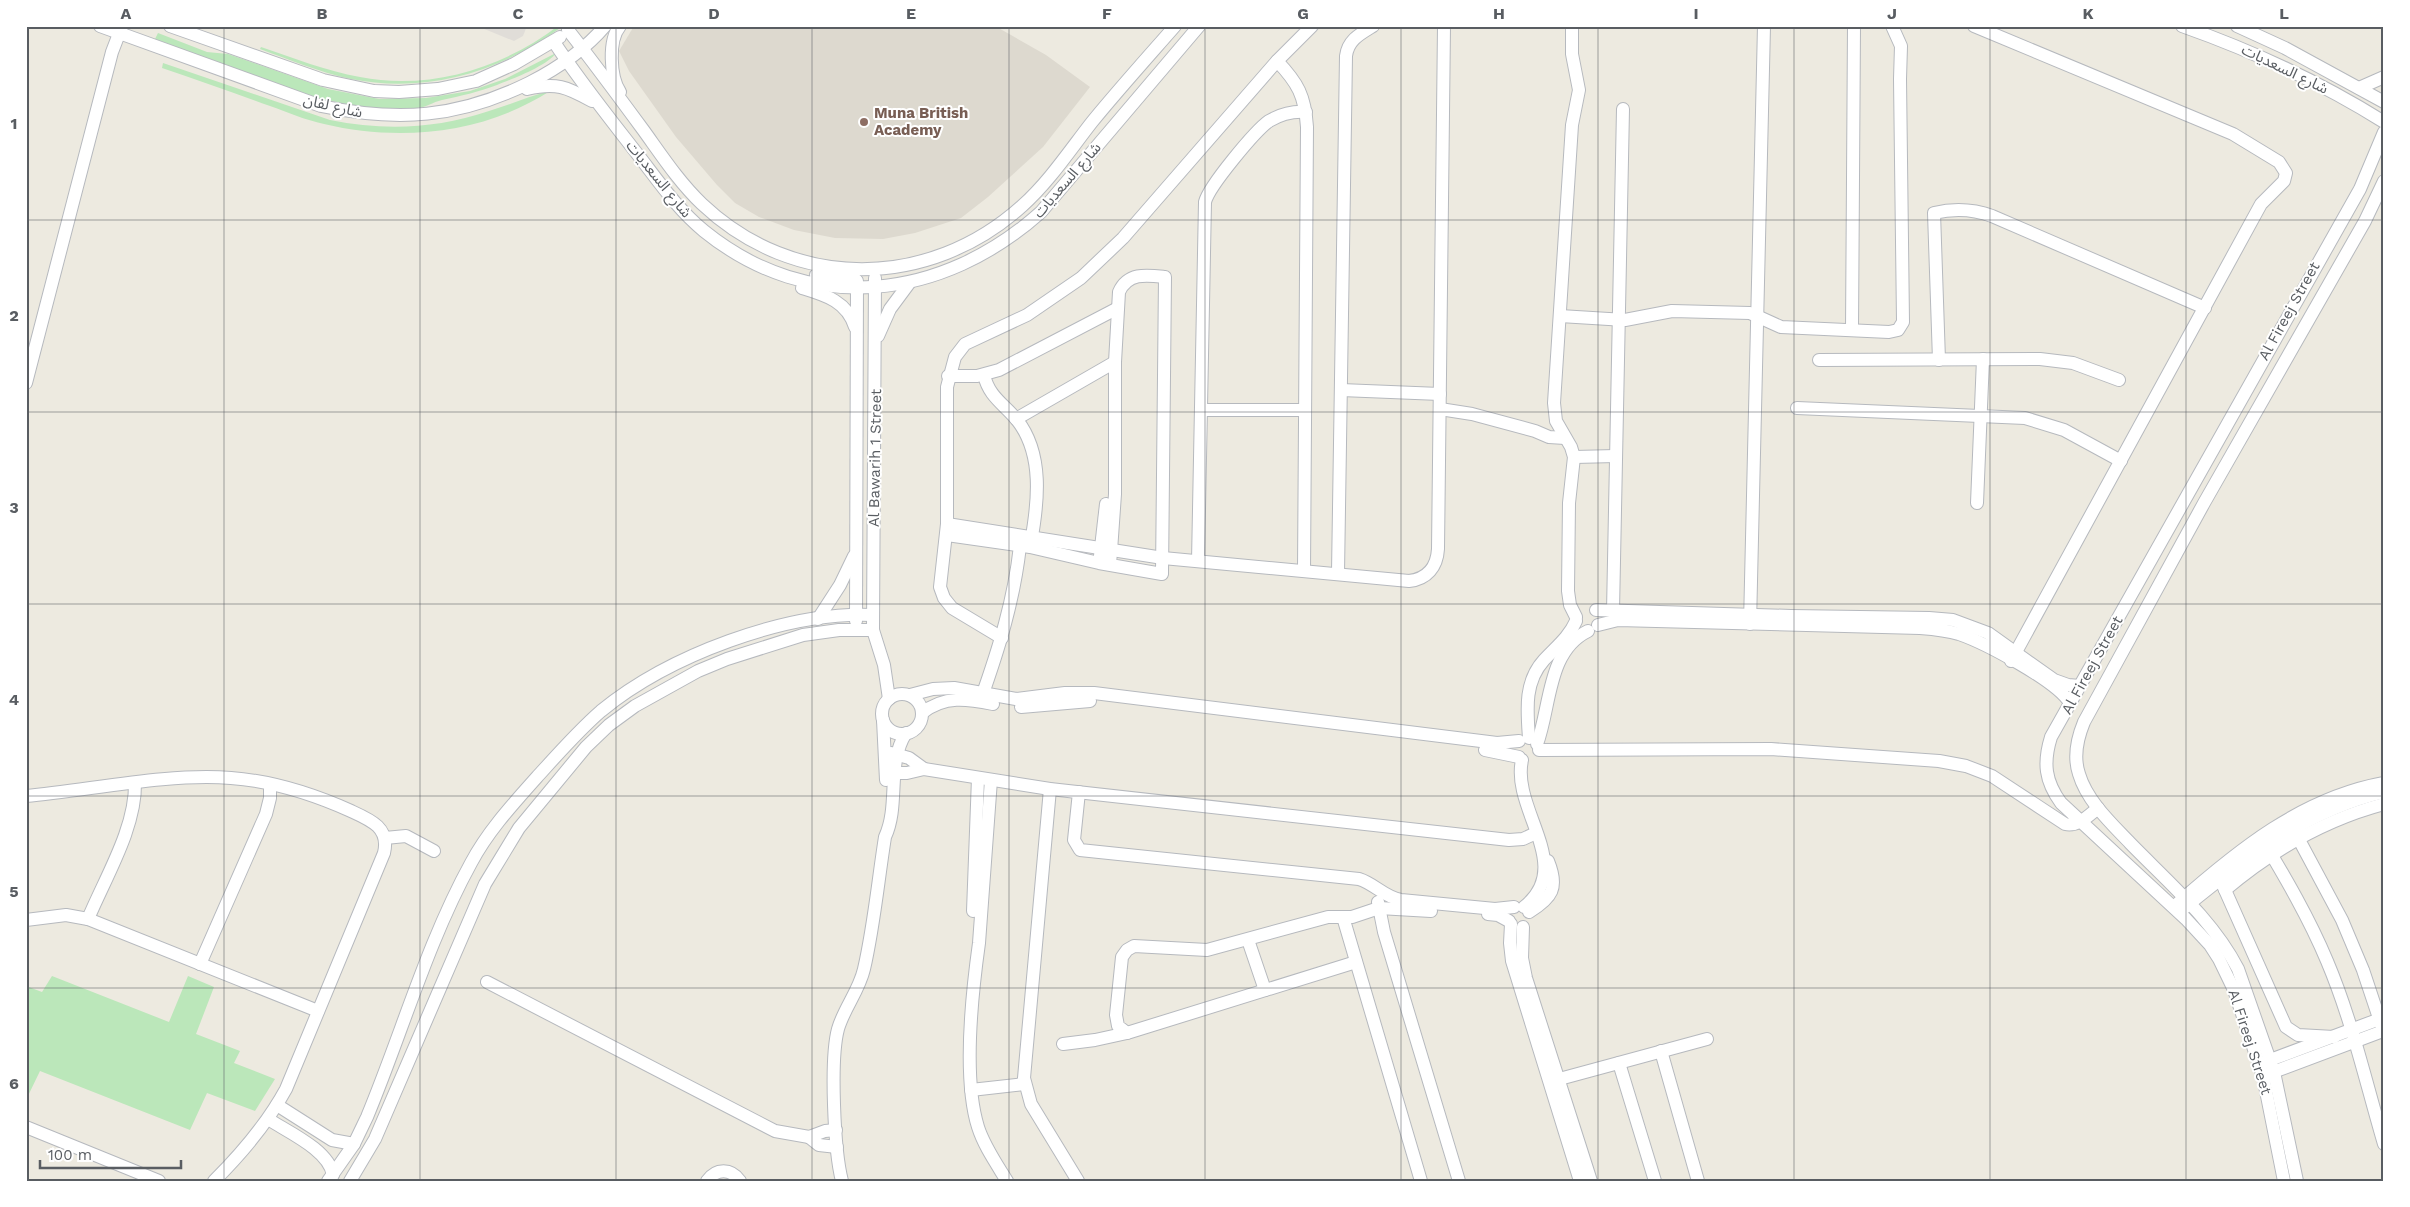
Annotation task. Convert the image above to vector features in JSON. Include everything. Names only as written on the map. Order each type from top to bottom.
[{"type":"street","name":"شارع لفان","points":[[100,26],[121,30],[321,106],[352,113],[402,116],[468,108],[507,94],[567,62],[583,50]]},
{"type":"street","name":"شارع لفان","points":[[170,26],[323,80],[382,92],[420,92],[476,81],[514,64],[554,42],[570,28]]},
{"type":"street","points":[[583,50],[605,26]]},
{"type":"street","points":[[620,26],[613,38],[613,76],[643,130]]},
{"type":"street","name":"شارع السعديات","points":[[554,42],[598,105],[675,203],[705,231],[732,251],[763,267],[802,280],[833,286],[857,280],[875,279],[924,270],[936,263],[944,255],[987,232],[1023,206],[1175,26]]},
{"type":"street","name":"شارع السعديات","points":[[875,279],[910,282],[955,268],[980,257],[1024,227],[1041,212],[1199,26]]},
{"type":"street","points":[[1002,638],[957,612],[944,598],[939,581],[947,529],[948,376],[957,353],[965,344],[1014,322],[1075,282],[1116,244],[1277,61],[1312,26]]},
{"type":"street","points":[[1338,573],[1346,56],[1351,42],[1373,26]]},
{"type":"street","points":[[947,529],[1027,543],[1106,550],[1163,558],[1414,580],[1424,577],[1435,565],[1438,549],[1444,26]]},
{"type":"street","points":[[1572,26],[1572,54],[1579,90],[1572,125],[1554,395],[1556,421],[1574,457],[1569,503],[1568,592],[1570,605],[1580,628],[1593,628]]},
{"type":"street","points":[[1751,619],[1764,26]]},
{"type":"street","points":[[1852,330],[1854,26]]},
{"type":"street","points":[[1560,316],[1619,320],[1672,311],[1750,313],[1781,327],[1892,332],[1898,330],[1903,322],[1900,79],[1902,50],[1892,26]]},
{"type":"street","points":[[1974,26],[2248,142],[2283,165],[2286,173],[2284,181],[2261,204],[2013,657]]},
{"type":"street","name":"شارع السعديات","points":[[2182,26],[2234,45],[2314,81],[2384,122]]},
{"type":"street","name":"شارع السعديات","points":[[2237,26],[2286,48],[2384,102]]},
{"type":"street","name":"شارع السعديات","points":[[570,28],[583,50],[688,190],[722,221],[742,235],[789,257],[827,266],[857,280]]},
{"type":"street","points":[[26,383],[112,52],[121,30]]},
{"type":"street","points":[[1277,61],[1296,82],[1303,97],[1306,112],[1304,570]]},
{"type":"street","points":[[2359,88],[2384,77]]},
{"type":"street","points":[[2314,81],[2331,84],[2384,113]]},
{"type":"street","points":[[507,94],[553,85],[565,86],[598,105]]},
{"type":"street","points":[[1613,612],[1623,110]]},
{"type":"street","points":[[1198,561],[1204,213],[1206,197],[1211,188],[1262,128],[1282,115],[1306,112]]},
{"type":"street","name":"Al Fireej Street","points":[[2297,1181],[2245,986],[2234,961],[2220,939],[2080,821],[2052,791],[2045,765],[2052,737],[2070,703],[2331,237],[2360,189],[2384,132]]},
{"type":"street","name":"Al Fireej Street","points":[[2181,906],[2098,808],[2083,786],[2076,760],[2076,747],[2084,722],[2204,503],[2349,248],[2384,181]]},
{"type":"street","points":[[1939,360],[1934,213],[1944,211],[1964,210],[1992,216],[2205,308]]},
{"type":"street","points":[[2331,237],[2349,248]]},
{"type":"street","points":[[732,251],[756,271],[835,300],[849,313],[856,336]]},
{"type":"street","points":[[1027,543],[1104,564],[1162,574],[1165,277],[1142,275],[1131,278],[1121,288],[1115,362],[1113,470],[1108,487],[1104,564]]},
{"type":"street","name":"Al Bawarih 1 Street","points":[[875,279],[873,630],[884,665],[889,698]]},
{"type":"street","name":"Al Bawarih 1 Street","points":[[855,630],[857,280]]},
{"type":"street","points":[[876,340],[890,309],[910,282]]},
{"type":"street","points":[[948,376],[984,375],[999,370],[1118,308]]},
{"type":"street","points":[[1977,503],[1983,359]]},
{"type":"street","points":[[1818,360],[2057,360],[2089,368],[2119,380]]},
{"type":"street","points":[[1016,419],[1115,362]]},
{"type":"street","points":[[981,698],[1002,638],[1027,543],[1037,496],[1036,469],[1026,435],[1016,419],[993,397],[984,375]]},
{"type":"street","points":[[1341,390],[1440,394]]},
{"type":"street","points":[[1797,408],[2025,418],[2052,425],[2121,461]]},
{"type":"street","points":[[1440,409],[1472,414],[1535,431],[1549,437],[1565,438]]},
{"type":"street","points":[[1201,410],[1305,410]]},
{"type":"street","points":[[1535,431],[1556,421]]},
{"type":"street","points":[[1574,457],[1616,456]]},
{"type":"street","points":[[818,619],[840,585],[856,549]]},
{"type":"street","points":[[892,753],[906,733],[916,728],[922,713],[934,705],[948,700],[981,698],[1016,699],[1075,692],[1500,752],[1528,761],[1534,759],[1527,706],[1531,682],[1539,667],[1564,640],[1584,608],[1613,612],[1702,618]]},
{"type":"street","points":[[1593,628],[1600,617],[1596,610]]},
{"type":"street","points":[[331,1178],[354,1144],[375,1098],[457,890],[482,845],[511,806],[585,726],[602,711],[649,677],[675,663],[730,641],[818,619],[856,614],[873,615]]},
{"type":"street","points":[[1580,1181],[1510,911],[1522,909],[1539,891],[1544,878],[1541,845],[1521,788],[1520,758],[1516,751],[1531,743],[1545,717],[1552,678],[1560,660],[1574,640],[1593,628],[1618,620],[1702,618],[1921,623],[1958,634],[2013,657],[2054,680],[2068,685],[2080,686]]},
{"type":"street","points":[[350,1181],[375,1140],[480,895],[510,842],[527,817],[569,765],[609,725],[664,689],[727,659],[768,644],[803,635],[873,630]]},
{"type":"street","points":[[2013,657],[2058,688],[2070,703]]},
{"type":"street","points":[[842,1181],[837,1147],[834,1058],[836,1038],[842,1019],[864,970],[885,837],[884,823],[892,753],[883,719],[883,708],[889,698],[899,694],[910,695],[933,689],[949,688],[981,698]]},
{"type":"street","points":[[910,695],[919,702],[922,713]]},
{"type":"street","points":[[883,719],[894,732],[906,733]]},
{"type":"street","points":[[1305,723],[1497,743],[1771,749],[1939,761],[1966,766],[1992,776],[2065,824],[2073,824],[2080,821],[2098,808]]},
{"type":"street","points":[[892,753],[915,761],[924,769]]},
{"type":"street","points":[[891,773],[924,769],[1079,792],[1509,840],[1523,839],[1536,833]]},
{"type":"street","points":[[26,796],[196,777],[229,778],[270,784],[320,798],[368,818],[379,826],[385,838],[384,853],[298,1064],[268,1119],[214,1181]]},
{"type":"street","points":[[985,779],[976,918],[971,1090],[975,1115],[983,1139],[1007,1181]]},
{"type":"street","points":[[2220,880],[2266,845],[2294,828],[2334,797],[2384,783]]},
{"type":"street","points":[[88,919],[130,822],[135,803],[135,784]]},
{"type":"street","points":[[200,964],[263,821],[268,807],[270,784]]},
{"type":"street","points":[[1050,788],[1024,1084],[1031,1104],[1078,1181]]},
{"type":"street","points":[[1079,792],[1074,840],[1080,850],[1359,880],[1389,897],[1401,900],[1494,909],[1522,909]]},
{"type":"street","points":[[2181,906],[2220,880],[2266,845],[2294,828],[2328,810],[2384,792]]},
{"type":"street","points":[[2294,828],[2338,819],[2384,804]]},
{"type":"street","points":[[511,806],[527,817]]},
{"type":"street","points":[[2267,1068],[2353,1036],[2382,1028],[2342,920],[2294,828]]},
{"type":"street","points":[[385,838],[406,836],[434,851]]},
{"type":"street","points":[[2266,845],[2318,940],[2353,1036],[2384,1144]]},
{"type":"street","points":[[2220,880],[2286,1027],[2298,1035],[2353,1036]]},
{"type":"street","points":[[1378,890],[1382,924],[1459,1181]]},
{"type":"street","points":[[1127,1033],[1118,1026],[1116,1015],[1122,957],[1130,948],[1138,945],[1201,950],[1248,940],[1324,918],[1352,917],[1379,908],[1492,914],[1514,924],[1529,921],[1522,909]]},
{"type":"street","points":[[26,920],[66,915],[88,919],[318,1012]]},
{"type":"street","points":[[1343,917],[1421,1181]]},
{"type":"street","points":[[1248,940],[1265,990]]},
{"type":"street","points":[[1063,1044],[1127,1033],[1356,962]]},
{"type":"street","points":[[487,982],[767,1127],[783,1134],[809,1137],[825,1146],[837,1147]]},
{"type":"street","points":[[2267,1068],[2334,1036]]},
{"type":"street","points":[[1554,1081],[1707,1038]]},
{"type":"street","points":[[1661,1051],[1698,1181]]},
{"type":"street","points":[[1619,1063],[1655,1181]]},
{"type":"street","name":"Al Fireej Street","points":[[2267,1068],[2284,1181]]},
{"type":"street","points":[[1554,1081],[1591,1181]]},
{"type":"street","points":[[971,1090],[1024,1084]]},
{"type":"street","points":[[277,1105],[332,1140],[354,1144]]},
{"type":"street","points":[[268,1119],[325,1157],[331,1165],[331,1178]]},
{"type":"street","points":[[298,1139],[302,1131],[308,1126]]},
{"type":"street","points":[[26,1127],[158,1181]]},
{"type":"street","points":[[809,1137],[825,1131],[836,1130]]},
{"type":"street","points":[[707,1181],[714,1173],[726,1171],[731,1172],[740,1181]]},
{"type":"shaded area","points":[[477,26],[527,26],[523,36],[514,41]]},
{"type":"shaded area","name":"Muna British Academy","points":[[634,26],[995,26],[1046,55],[1090,87],[1043,147],[988,197],[961,218],[915,233],[883,239],[835,238],[794,230],[759,217],[735,203],[717,185],[676,137],[629,71],[619,51]]},
{"type":"green space","points":[[558,26],[563,26],[514,56],[489,67],[435,81],[407,84],[351,79],[260,49],[261,47],[310,64],[360,77],[386,81],[412,81],[438,78],[489,64],[514,54]]},
{"type":"green space","points":[[158,33],[207,52],[228,54],[328,89],[379,99],[426,98],[470,91],[505,79],[556,53],[545,63],[529,72],[483,90],[439,101],[420,108],[384,109],[350,105],[317,97],[250,76],[155,39]]},
{"type":"green space","points":[[163,63],[330,120],[370,126],[410,126],[449,122],[550,91],[524,106],[497,117],[469,125],[411,133],[353,130],[310,120],[162,68]]},
{"type":"green space","points":[[52,976],[169,1022],[188,976],[214,987],[196,1034],[240,1051],[234,1063],[275,1079],[255,1111],[207,1093],[190,1130],[40,1071],[26,1100],[26,986],[42,992]]},
{"type":"place","name":"Muna British Academy","points":[[864,122]]}]
